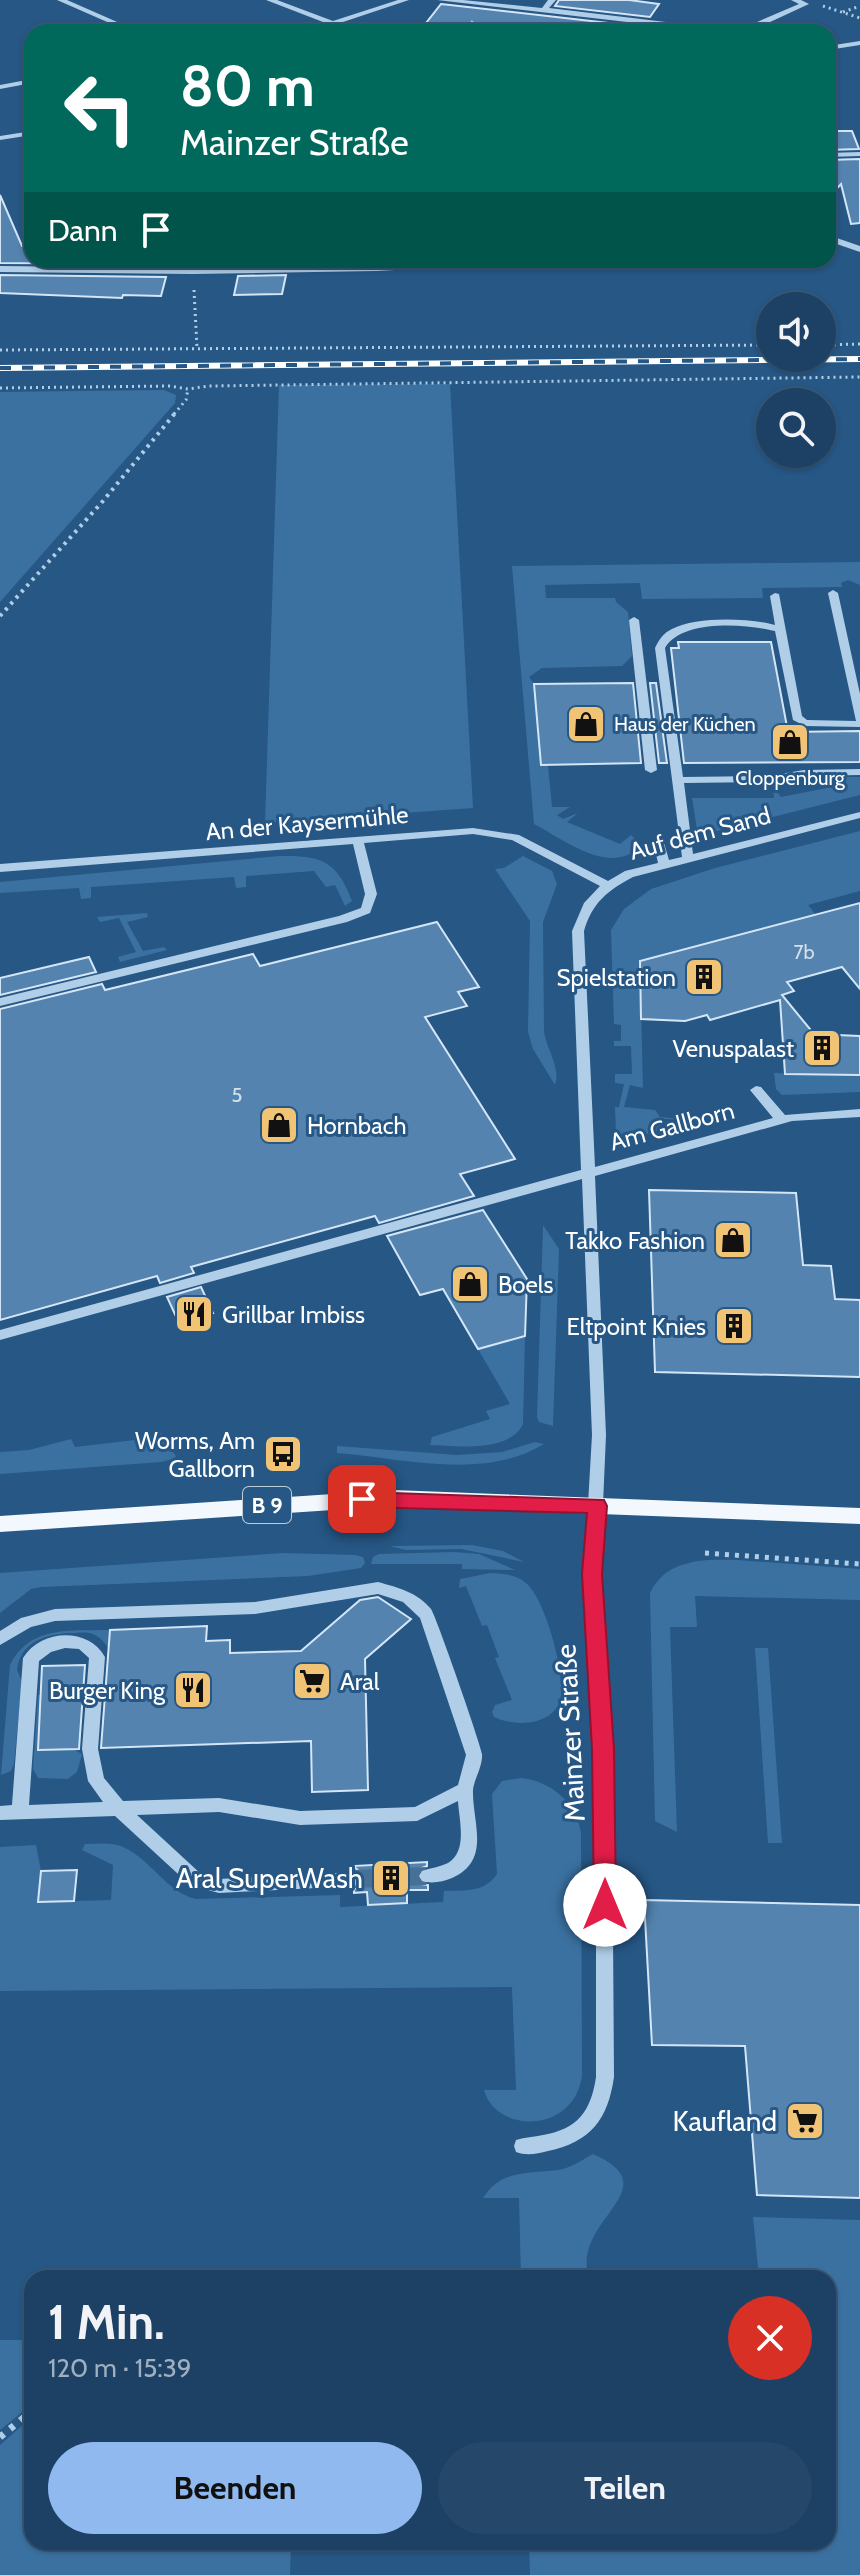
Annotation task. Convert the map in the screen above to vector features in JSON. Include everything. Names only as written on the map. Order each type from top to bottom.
[{"type":"main road","name":"B 9","points":[[0,1524],[393,1498],[860,1516]]},
{"type":"street","points":[[61,0],[117,24]]},
{"type":"street","points":[[270,0],[329,24],[405,0]]},
{"type":"street","points":[[441,0],[657,24]]},
{"type":"street","points":[[544,10],[552,0]]},
{"type":"street","points":[[795,0],[805,4]]},
{"type":"street","points":[[761,24],[805,4]]},
{"type":"street","points":[[836,47],[860,43]]},
{"type":"street","points":[[836,55],[860,52]]},
{"type":"street","points":[[0,87],[24,82]]},
{"type":"street","points":[[0,138],[24,134]]},
{"type":"street","points":[[836,155],[860,154]]},
{"type":"street","points":[[836,241],[860,249]]},
{"type":"street","points":[[0,269],[193,271],[377,268]]},
{"type":"street","points":[[775,596],[797,718],[805,723],[860,721],[833,593]]},
{"type":"street","points":[[634,620],[651,770]]},
{"type":"street","points":[[688,858],[660,648],[663,639],[670,632],[690,625],[768,626],[780,629],[782,633]]},
{"type":"street","points":[[677,780],[768,779],[804,773],[860,772]]},
{"type":"street","name":"Auf dem Sand","points":[[590,1171],[578,931],[586,905],[607,885],[629,874],[860,815]]},
{"type":"street","name":"An der Kaysermühle","points":[[0,868],[457,832],[503,834],[527,842],[607,885]]},
{"type":"street","points":[[0,1002],[343,919],[366,910],[371,894],[358,841]]},
{"type":"street","points":[[660,845],[664,864]]},
{"type":"street","points":[[756,1090],[782,1120]]},
{"type":"street","name":"Am Gallborn","points":[[597,1506],[599,1435],[590,1171],[782,1120],[860,1113]]},
{"type":"street","points":[[0,1335],[590,1171]]},
{"type":"street","name":"Mainzer Straße","points":[[523,2146],[551,2144],[574,2134],[595,2115],[604,2091],[604,1787],[592,1574],[597,1506]]},
{"type":"street","points":[[0,1639],[27,1622],[55,1615],[255,1608],[362,1589],[395,1591],[420,1606],[427,1615],[474,1755],[465,1789],[468,1851],[464,1862],[449,1874],[428,1876]]},
{"type":"street","points":[[20,1812],[29,1668],[37,1650],[54,1643],[81,1642],[94,1650],[97,1657],[91,1765],[96,1781],[119,1809],[196,1880],[207,1884],[354,1879]]},
{"type":"street","points":[[0,1813],[219,1805],[300,1818],[417,1814],[465,1789]]},
{"type":"path","points":[[805,4],[860,18]]},
{"type":"path","points":[[843,12],[860,6]]},
{"type":"path","points":[[193,271],[197,348]]},
{"type":"path","points":[[836,345],[860,344]]},
{"type":"path","points":[[0,350],[756,345]]},
{"type":"path","points":[[0,388],[169,386],[188,389],[434,381],[860,377]]},
{"type":"path","points":[[0,616],[112,490],[186,400],[188,389]]},
{"type":"path","points":[[705,1553],[860,1564]]},
{"type":"path","points":[[0,2437],[24,2418]]},
{"type":"shaded area","points":[[450,384],[473,808],[265,823],[279,385]]},
{"type":"shaded area","points":[[164,390],[176,395],[175,403],[0,602],[0,392]]},
{"type":"shaded area","points":[[860,562],[860,585],[848,580],[841,583],[842,587],[762,588],[763,598],[642,599],[640,583],[545,585],[546,598],[615,598],[628,612],[632,656],[622,666],[542,668],[529,677],[534,684],[541,764],[548,765],[552,807],[570,807],[557,815],[563,819],[578,813],[567,822],[620,844],[631,835],[644,849],[621,857],[603,857],[582,850],[534,824],[512,566]]},
{"type":"shaded area","points":[[820,777],[860,777],[860,795],[698,836],[692,798],[774,798],[773,786],[781,797],[827,788]]},
{"type":"shaded area","points":[[860,831],[860,891],[808,905],[816,915],[640,961],[643,1088],[630,1085],[624,1107],[655,1110],[660,1117],[692,1120],[662,1119],[669,1130],[636,1136],[616,1134],[615,1107],[619,1107],[624,1084],[615,1083],[615,1074],[632,1074],[631,1046],[614,1046],[614,1041],[621,1041],[621,1025],[614,1024],[611,930],[624,909],[651,889],[715,868]]},
{"type":"shaded area","points":[[279,856],[306,857],[325,863],[340,877],[352,901],[345,906],[335,885],[326,887],[314,871],[246,876],[246,887],[236,888],[234,877],[91,887],[91,898],[81,899],[79,888],[0,893],[0,882]]},
{"type":"shaded area","points":[[523,856],[552,871],[557,884],[543,922],[544,1032],[555,1066],[555,1085],[533,1049],[528,1032],[530,921],[495,869],[504,868]]},
{"type":"shaded area","points":[[147,913],[148,917],[127,922],[143,951],[164,947],[167,950],[120,962],[118,957],[136,952],[119,918],[100,922],[97,917]]},
{"type":"shaded area","points":[[774,1073],[860,1075],[860,1092],[782,1095],[776,1089]]},
{"type":"shaded area","points":[[543,1225],[559,1249],[553,1426],[539,1422],[537,1417]]},
{"type":"shaded area","points":[[525,1336],[523,1424],[516,1433],[506,1440],[481,1446],[430,1445],[432,1437],[490,1419],[486,1411],[510,1404],[478,1349]]},
{"type":"shaded area","points":[[161,1433],[177,1458],[161,1462],[0,1474],[0,1452],[29,1450],[71,1439],[75,1447],[135,1440]]},
{"type":"shaded area","points":[[535,1442],[544,1444],[496,1462],[470,1464],[416,1462],[337,1453],[337,1446],[457,1455],[502,1452]]},
{"type":"shaded area","points":[[472,1545],[503,1551],[524,1562],[461,1549],[406,1550],[390,1546]]},
{"type":"shaded area","points":[[283,1553],[355,1555],[363,1557],[365,1563],[361,1568],[308,1576],[41,1587],[31,1589],[0,1613],[0,1573]]},
{"type":"shaded area","points":[[379,1554],[479,1554],[515,1570],[462,1569],[462,1564],[371,1564],[373,1557]]},
{"type":"shaded area","points":[[737,1560],[860,1569],[860,1600],[695,1596],[697,1627],[670,1627],[677,1832],[655,1821],[650,1593],[666,1573],[676,1567],[699,1561]]},
{"type":"shaded area","points":[[490,1573],[513,1576],[526,1583],[547,1621],[557,1657],[561,1690],[555,1709],[541,1720],[512,1722],[494,1717],[492,1712],[495,1705],[512,1700],[495,1658],[499,1657],[487,1625],[482,1626],[466,1586],[459,1588],[460,1579]]},
{"type":"shaded area","points":[[110,1630],[109,1649],[95,1635],[80,1633],[43,1638],[23,1653],[17,1670],[22,1682],[14,1764],[11,1771],[1,1775],[10,1665],[18,1652],[40,1637],[53,1633]]},
{"type":"shaded area","points":[[755,1648],[768,1648],[782,1843],[768,1843]]},
{"type":"shaded area","points":[[38,1695],[42,1695],[38,1750],[73,1749],[82,1754],[77,1772],[68,1779],[38,1778],[33,1769]]},
{"type":"shaded area","points":[[521,1778],[542,1784],[561,1795],[574,1812],[581,1833],[582,2076],[576,2095],[565,2109],[551,2118],[518,2120],[503,2115],[491,2104],[484,2090],[516,2090],[512,1987],[0,1991],[0,1847],[36,1845],[41,1871],[39,1902],[111,1900],[113,1865],[82,1850],[85,1844],[105,1844],[119,1845],[133,1852],[176,1890],[196,1899],[340,1895],[340,1907],[443,1902],[444,1891],[480,1887],[497,1874],[492,1794],[502,1781]]},
{"type":"shaded area","points":[[593,2154],[615,2167],[623,2180],[614,2207],[593,2239],[587,2257],[588,2270],[521,2270],[519,2198],[483,2198],[507,2177],[563,2169]]},
{"type":"shaded area","points":[[753,2217],[860,2220],[860,2575],[530,2575],[529,2550],[836,2550],[836,2270],[758,2270]]},
{"type":"shaded area","points":[[0,2340],[24,2340],[24,2410],[0,2430]]},
{"type":"shaded area","points":[[24,2424],[24,2550],[291,2550],[290,2575],[0,2575],[0,2445]]},
{"type":"building","points":[[559,0],[629,0],[659,4],[650,17],[555,6]]},
{"type":"building","points":[[441,4],[618,24],[425,24]]},
{"type":"building","points":[[836,131],[852,131],[859,149],[836,150]]},
{"type":"building","points":[[860,159],[860,223],[851,224],[841,184],[836,189],[836,160]]},
{"type":"building","points":[[0,195],[24,246],[24,263],[0,263]]},
{"type":"building","points":[[0,275],[166,277],[161,296],[123,295],[122,298],[0,293]]},
{"type":"building","points":[[286,275],[282,294],[234,295],[238,276]]},
{"type":"building","points":[[678,642],[771,642],[788,732],[860,731],[860,762],[684,763],[671,648],[679,648]]},
{"type":"building","name":"Haus der Küchen","points":[[633,683],[641,763],[541,765],[534,684]]},
{"type":"building","points":[[650,683],[656,683],[667,763],[659,763]]},
{"type":"building","points":[[860,903],[860,989],[842,967],[787,982],[794,991],[782,995],[814,1034],[860,1036],[860,1075],[785,1074],[780,1000],[710,1020],[707,1015],[685,1021],[641,1019],[640,961]]},
{"type":"building","points":[[437,922],[479,987],[458,992],[467,1006],[425,1017],[515,1159],[460,1174],[474,1196],[379,1223],[375,1216],[191,1267],[194,1273],[160,1283],[157,1276],[0,1320],[0,1009],[102,984],[105,990],[253,954],[260,966]]},
{"type":"building","points":[[89,957],[96,972],[0,995],[0,978]]},
{"type":"building","points":[[649,1190],[796,1193],[803,1265],[831,1266],[835,1299],[860,1300],[860,1377],[655,1372]]},
{"type":"building","name":"Boels","points":[[483,1210],[527,1279],[525,1336],[478,1349],[443,1289],[420,1295],[387,1236]]},
{"type":"building","points":[[201,1287],[213,1313],[179,1323],[167,1297]]},
{"type":"building","points":[[378,1597],[411,1619],[365,1659],[368,1790],[312,1792],[311,1741],[101,1748],[110,1630],[207,1626],[206,1641],[230,1640],[230,1653],[301,1651],[360,1600]]},
{"type":"building","points":[[85,1665],[79,1749],[38,1750],[42,1666]]},
{"type":"building","name":"Aral SuperWash","points":[[427,1862],[427,1866],[419,1869],[416,1878],[421,1884],[428,1885],[428,1890],[407,1890],[407,1903],[368,1905],[367,1892],[354,1893],[354,1889],[363,1886],[366,1877],[353,1866]]},
{"type":"building","points":[[77,1870],[74,1901],[38,1902],[41,1871]]},
{"type":"building","name":"Kaufland","points":[[644,1900],[860,1905],[860,2198],[757,2195],[745,2046],[652,2045]]},
{"type":"tunnel","points":[[354,1879],[428,1876]]},
{"type":"railway","points":[[0,368],[860,359]]},
{"type":"place","name":"Haus der Küchen","points":[[586,724]]},
{"type":"place","name":"Cloppenburg","points":[[790,742]]},
{"type":"place","name":"Spielstation","points":[[704,977]]},
{"type":"place","name":"Venuspalast","points":[[822,1048]]},
{"type":"place","name":"Hornbach","points":[[279,1125]]},
{"type":"place","name":"Takko Fashion","points":[[733,1240]]},
{"type":"place","name":"Boels","points":[[470,1284]]},
{"type":"place","name":"Grillbar Imbiss","points":[[194,1314]]},
{"type":"place","name":"Eltpoint Knies","points":[[734,1326]]},
{"type":"place","name":"Worms, Am Gallborn","points":[[283,1454]]},
{"type":"place","name":"Aral","points":[[312,1681]]},
{"type":"place","name":"Burger King","points":[[193,1690]]},
{"type":"place","name":"Aral SuperWash","points":[[391,1878]]},
{"type":"place","name":"Kaufland","points":[[805,2121]]},
{"type":"route","points":[[362,1499],[597,1506],[592,1574],[603,1749],[605,1905]]}]
